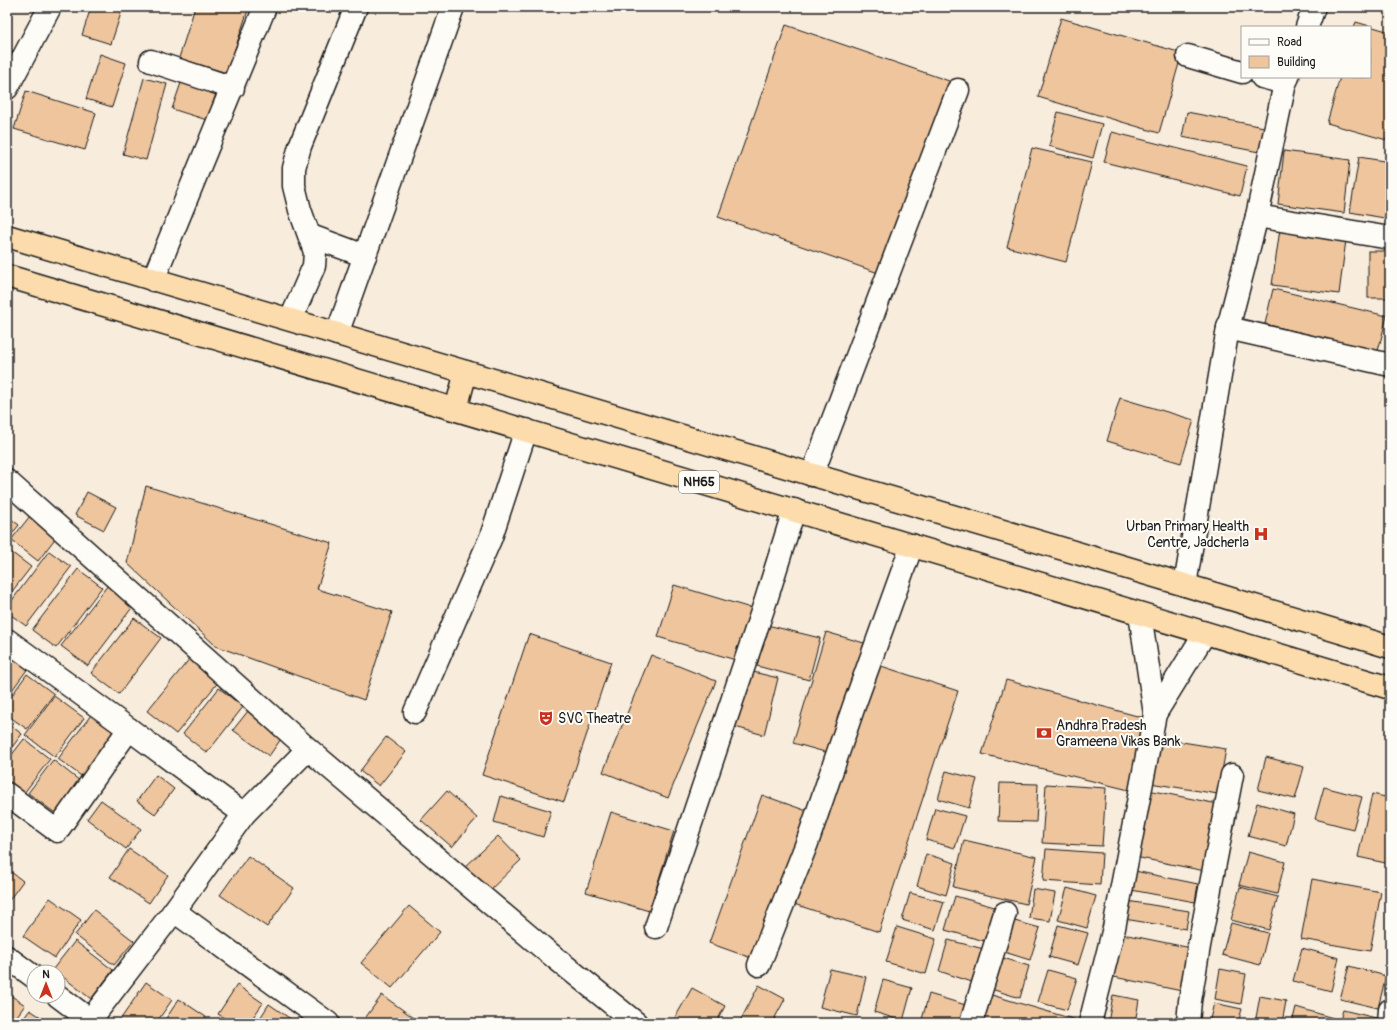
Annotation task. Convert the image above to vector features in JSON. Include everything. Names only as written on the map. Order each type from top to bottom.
[{"type":"highway","points":[[7,236],[1390,647]]},
{"type":"highway","name":"NH65","points":[[7,276],[1390,688]]},
{"type":"highway","points":[[456,410],[466,372]]},
{"type":"street","points":[[7,88],[50,7]]},
{"type":"street","points":[[153,280],[265,7]]},
{"type":"street","points":[[291,320],[314,266],[315,252],[294,186],[294,168],[300,146],[356,7]]},
{"type":"street","points":[[337,334],[453,7]]},
{"type":"street","points":[[1307,26],[1314,7]]},
{"type":"street","points":[[1188,56],[1241,72]]},
{"type":"street","points":[[152,61],[233,88]]},
{"type":"street","points":[[1185,585],[1228,328],[1257,216],[1286,80],[1270,78]]},
{"type":"street","points":[[812,475],[958,90]]},
{"type":"street","points":[[1257,216],[1390,238]]},
{"type":"street","points":[[311,236],[365,256]]},
{"type":"street","points":[[1228,328],[1390,365]]},
{"type":"street","points":[[415,712],[491,537],[526,430]]},
{"type":"street","points":[[7,481],[308,749],[543,948],[636,1023]]},
{"type":"street","points":[[656,927],[766,600],[794,510]]},
{"type":"street","points":[[759,965],[807,843],[854,703],[912,545]]},
{"type":"street","points":[[1090,1023],[1114,928],[1155,714],[1140,614]]},
{"type":"street","points":[[1155,714],[1205,633]]},
{"type":"street","points":[[7,640],[244,814]]},
{"type":"street","points":[[7,794],[57,831],[129,729]]},
{"type":"street","points":[[66,1002],[91,1022],[244,814],[308,749]]},
{"type":"street","points":[[1188,1023],[1199,946],[1232,775]]},
{"type":"street","points":[[174,911],[328,1023]]},
{"type":"street","points":[[971,1023],[1005,913]]},
{"type":"street","points":[[7,956],[26,971]]},
{"type":"street","points":[[1389,1023],[1390,1010]]},
{"type":"building","points":[[91,7],[123,7],[111,44],[82,35]]},
{"type":"building","points":[[195,7],[249,7],[227,73],[179,58]]},
{"type":"building","points":[[1061,18],[1182,53],[1159,133],[1038,97]]},
{"type":"building","points":[[1356,22],[1370,26],[1354,26]]},
{"type":"building","points":[[786,25],[955,83],[887,276],[718,217]]},
{"type":"building","points":[[1371,26],[1390,32],[1390,141],[1327,123],[1340,78],[1371,78]]},
{"type":"building","points":[[100,54],[126,63],[112,107],[86,99]]},
{"type":"building","points":[[144,78],[167,84],[146,160],[123,154]]},
{"type":"building","points":[[182,80],[217,91],[207,120],[172,109]]},
{"type":"building","points":[[26,91],[96,113],[85,150],[14,129]]},
{"type":"building","points":[[1058,112],[1102,124],[1093,158],[1049,146]]},
{"type":"building","points":[[1187,112],[1264,127],[1259,152],[1182,137]]},
{"type":"building","points":[[1112,132],[1247,166],[1240,196],[1104,162]]},
{"type":"building","points":[[1032,148],[1092,162],[1066,262],[1007,247]]},
{"type":"building","points":[[1284,151],[1350,160],[1344,213],[1278,204]]},
{"type":"building","points":[[1359,157],[1390,162],[1390,219],[1350,212]]},
{"type":"building","points":[[1281,222],[1347,232],[1339,294],[1272,285]]},
{"type":"building","points":[[1368,251],[1390,251],[1390,298],[1368,298]]},
{"type":"building","points":[[1273,289],[1387,316],[1378,351],[1265,324]]},
{"type":"building","points":[[1120,398],[1194,420],[1181,463],[1107,441]]},
{"type":"building","points":[[146,486],[332,543],[317,589],[392,612],[364,700],[216,646],[127,563]]},
{"type":"building","points":[[87,492],[116,507],[104,530],[75,515]]},
{"type":"building","points":[[7,516],[19,525],[7,540]]},
{"type":"building","points":[[30,516],[57,536],[38,561],[11,540]]},
{"type":"building","points":[[7,549],[31,567],[7,598]]},
{"type":"building","points":[[49,551],[71,567],[26,626],[7,612],[7,607]]},
{"type":"building","points":[[78,569],[102,587],[56,648],[32,630]]},
{"type":"building","points":[[108,585],[134,605],[88,666],[61,646]]},
{"type":"building","points":[[674,585],[754,609],[739,661],[658,637]]},
{"type":"building","points":[[134,618],[161,638],[119,694],[91,673]]},
{"type":"building","points":[[767,625],[820,638],[809,680],[757,666]]},
{"type":"building","points":[[826,632],[864,643],[832,754],[793,743]]},
{"type":"building","name":"SVC Theatre","points":[[529,634],[611,662],[564,802],[482,775]]},
{"type":"building","points":[[7,651],[29,667],[7,697]]},
{"type":"building","points":[[651,655],[716,681],[668,798],[603,772]]},
{"type":"building","points":[[191,657],[220,680],[176,734],[147,711]]},
{"type":"building","points":[[872,663],[958,691],[879,932],[794,904]]},
{"type":"building","points":[[749,671],[778,678],[764,735],[735,727]]},
{"type":"building","points":[[27,674],[54,694],[27,729],[7,715],[7,702]]},
{"type":"building","points":[[1006,680],[1148,719],[1129,790],[982,754]]},
{"type":"building","points":[[219,688],[243,707],[207,753],[183,734]]},
{"type":"building","points":[[54,696],[84,718],[55,757],[25,735]]},
{"type":"building","points":[[248,711],[283,736],[269,756],[233,730]]},
{"type":"building","points":[[91,715],[117,734],[84,778],[58,759]]},
{"type":"building","points":[[7,723],[22,734],[7,754]]},
{"type":"building","points":[[386,737],[406,752],[379,786],[360,771]]},
{"type":"building","points":[[1157,738],[1226,749],[1218,794],[1150,783]]},
{"type":"building","points":[[24,739],[50,759],[24,793],[7,780],[7,761]]},
{"type":"building","points":[[1266,757],[1304,767],[1295,799],[1258,790]]},
{"type":"building","points":[[53,760],[80,781],[55,813],[28,793]]},
{"type":"building","points":[[946,771],[977,779],[969,808],[938,799]]},
{"type":"building","points":[[156,775],[174,789],[155,814],[137,801]]},
{"type":"building","points":[[1000,783],[1038,784],[1036,822],[998,821]]},
{"type":"building","points":[[1046,784],[1106,788],[1102,846],[1042,843]]},
{"type":"building","points":[[1324,787],[1362,797],[1353,829],[1315,819]]},
{"type":"building","points":[[1148,790],[1218,804],[1205,871],[1135,857]]},
{"type":"building","points":[[447,791],[477,818],[452,847],[421,820]]},
{"type":"building","points":[[1372,794],[1390,798],[1390,864],[1358,857]]},
{"type":"building","points":[[762,795],[807,811],[754,959],[709,943]]},
{"type":"building","points":[[501,796],[551,811],[543,837],[494,822]]},
{"type":"building","points":[[101,800],[141,829],[126,849],[87,819]]},
{"type":"building","points":[[1257,803],[1294,814],[1286,846],[1248,836]]},
{"type":"building","points":[[935,808],[965,816],[955,848],[926,840]]},
{"type":"building","points":[[611,812],[674,831],[649,911],[586,892]]},
{"type":"building","points":[[498,836],[521,860],[489,891],[465,867]]},
{"type":"building","points":[[964,840],[1037,857],[1026,904],[953,887]]},
{"type":"building","points":[[129,849],[168,875],[149,903],[110,877]]},
{"type":"building","points":[[1046,849],[1102,853],[1100,885],[1043,881]]},
{"type":"building","points":[[1248,852],[1285,862],[1277,894],[1239,885]]},
{"type":"building","points":[[926,854],[955,863],[946,895],[917,886]]},
{"type":"building","points":[[248,856],[294,888],[267,927],[220,895]]},
{"type":"building","points":[[7,869],[23,881],[7,903]]},
{"type":"building","points":[[1130,870],[1198,884],[1195,902],[1126,889]]},
{"type":"building","points":[[1312,879],[1381,892],[1370,951],[1301,939]]},
{"type":"building","points":[[1240,887],[1278,897],[1269,930],[1231,920]]},
{"type":"building","points":[[1067,888],[1096,896],[1087,928],[1058,920]]},
{"type":"building","points":[[1033,889],[1055,893],[1050,921],[1029,918]]},
{"type":"building","points":[[910,893],[944,902],[935,930],[902,920]]},
{"type":"building","points":[[955,896],[998,908],[988,942],[945,930]]},
{"type":"building","points":[[50,898],[81,920],[55,958],[23,936]]},
{"type":"building","points":[[1121,900],[1189,911],[1186,929],[1118,918]]},
{"type":"building","points":[[409,906],[440,932],[392,988],[361,963]]},
{"type":"building","points":[[94,910],[134,941],[114,965],[75,935]]},
{"type":"building","points":[[1011,920],[1040,928],[1030,960],[1001,951]]},
{"type":"building","points":[[1231,923],[1268,933],[1260,965],[1222,955]]},
{"type":"building","points":[[1058,925],[1088,933],[1078,965],[1049,957]]},
{"type":"building","points":[[897,927],[936,939],[926,974],[886,962]]},
{"type":"building","points":[[1118,933],[1191,948],[1182,991],[1109,976]]},
{"type":"building","points":[[948,940],[984,949],[975,983],[939,971]]},
{"type":"building","points":[[75,941],[113,970],[91,999],[66,979],[66,964],[57,964]]},
{"type":"building","points":[[1302,948],[1339,958],[1331,991],[1293,981]]},
{"type":"building","points":[[1000,957],[1029,966],[1020,998],[991,989]]},
{"type":"building","points":[[1349,966],[1386,976],[1378,1008],[1340,999]]},
{"type":"building","points":[[830,969],[866,977],[857,1016],[820,1007]]},
{"type":"building","points":[[1220,969],[1246,974],[1241,1004],[1215,999]]},
{"type":"building","points":[[1048,970],[1077,978],[1067,1010],[1038,1002]]},
{"type":"building","points":[[883,980],[912,988],[903,1021],[874,1012]]},
{"type":"building","points":[[146,982],[172,1000],[156,1023],[118,1023]]},
{"type":"building","points":[[237,985],[263,1003],[249,1023],[232,1023],[218,1014]]},
{"type":"building","points":[[759,985],[785,999],[772,1023],[739,1023]]},
{"type":"building","points":[[692,988],[725,1006],[716,1023],[672,1023]]},
{"type":"building","points":[[7,993],[25,1005],[12,1023],[7,1023]]},
{"type":"building","points":[[985,993],[1076,1020],[1075,1023],[976,1023]]},
{"type":"building","points":[[929,994],[969,1006],[964,1023],[921,1023]]},
{"type":"building","points":[[382,995],[421,1023],[367,1023],[363,1021]]},
{"type":"building","points":[[1113,995],[1139,1000],[1135,1023],[1108,1023]]},
{"type":"building","points":[[1260,996],[1286,1001],[1282,1023],[1255,1023]]},
{"type":"building","points":[[179,999],[206,1017],[201,1023],[163,1023]]},
{"type":"building","points":[[1214,1003],[1242,1009],[1238,1023],[1209,1023]]},
{"type":"building","points":[[269,1004],[295,1022],[295,1023],[257,1023]]},
{"type":"building","points":[[1296,1007],[1333,1018],[1332,1023],[1292,1023]]},
{"type":"building","points":[[30,1010],[50,1023],[20,1023]]},
{"type":"building","points":[[1343,1010],[1380,1019],[1379,1023],[1339,1023]]},
{"type":"place","name":"Urban Primary Health Centre, Jadcherla","points":[[1261,534]]},
{"type":"place","name":"SVC Theatre","points":[[546,718]]},
{"type":"place","name":"Andhra Pradesh Grameena Vikas Bank","points":[[1044,733]]}]
